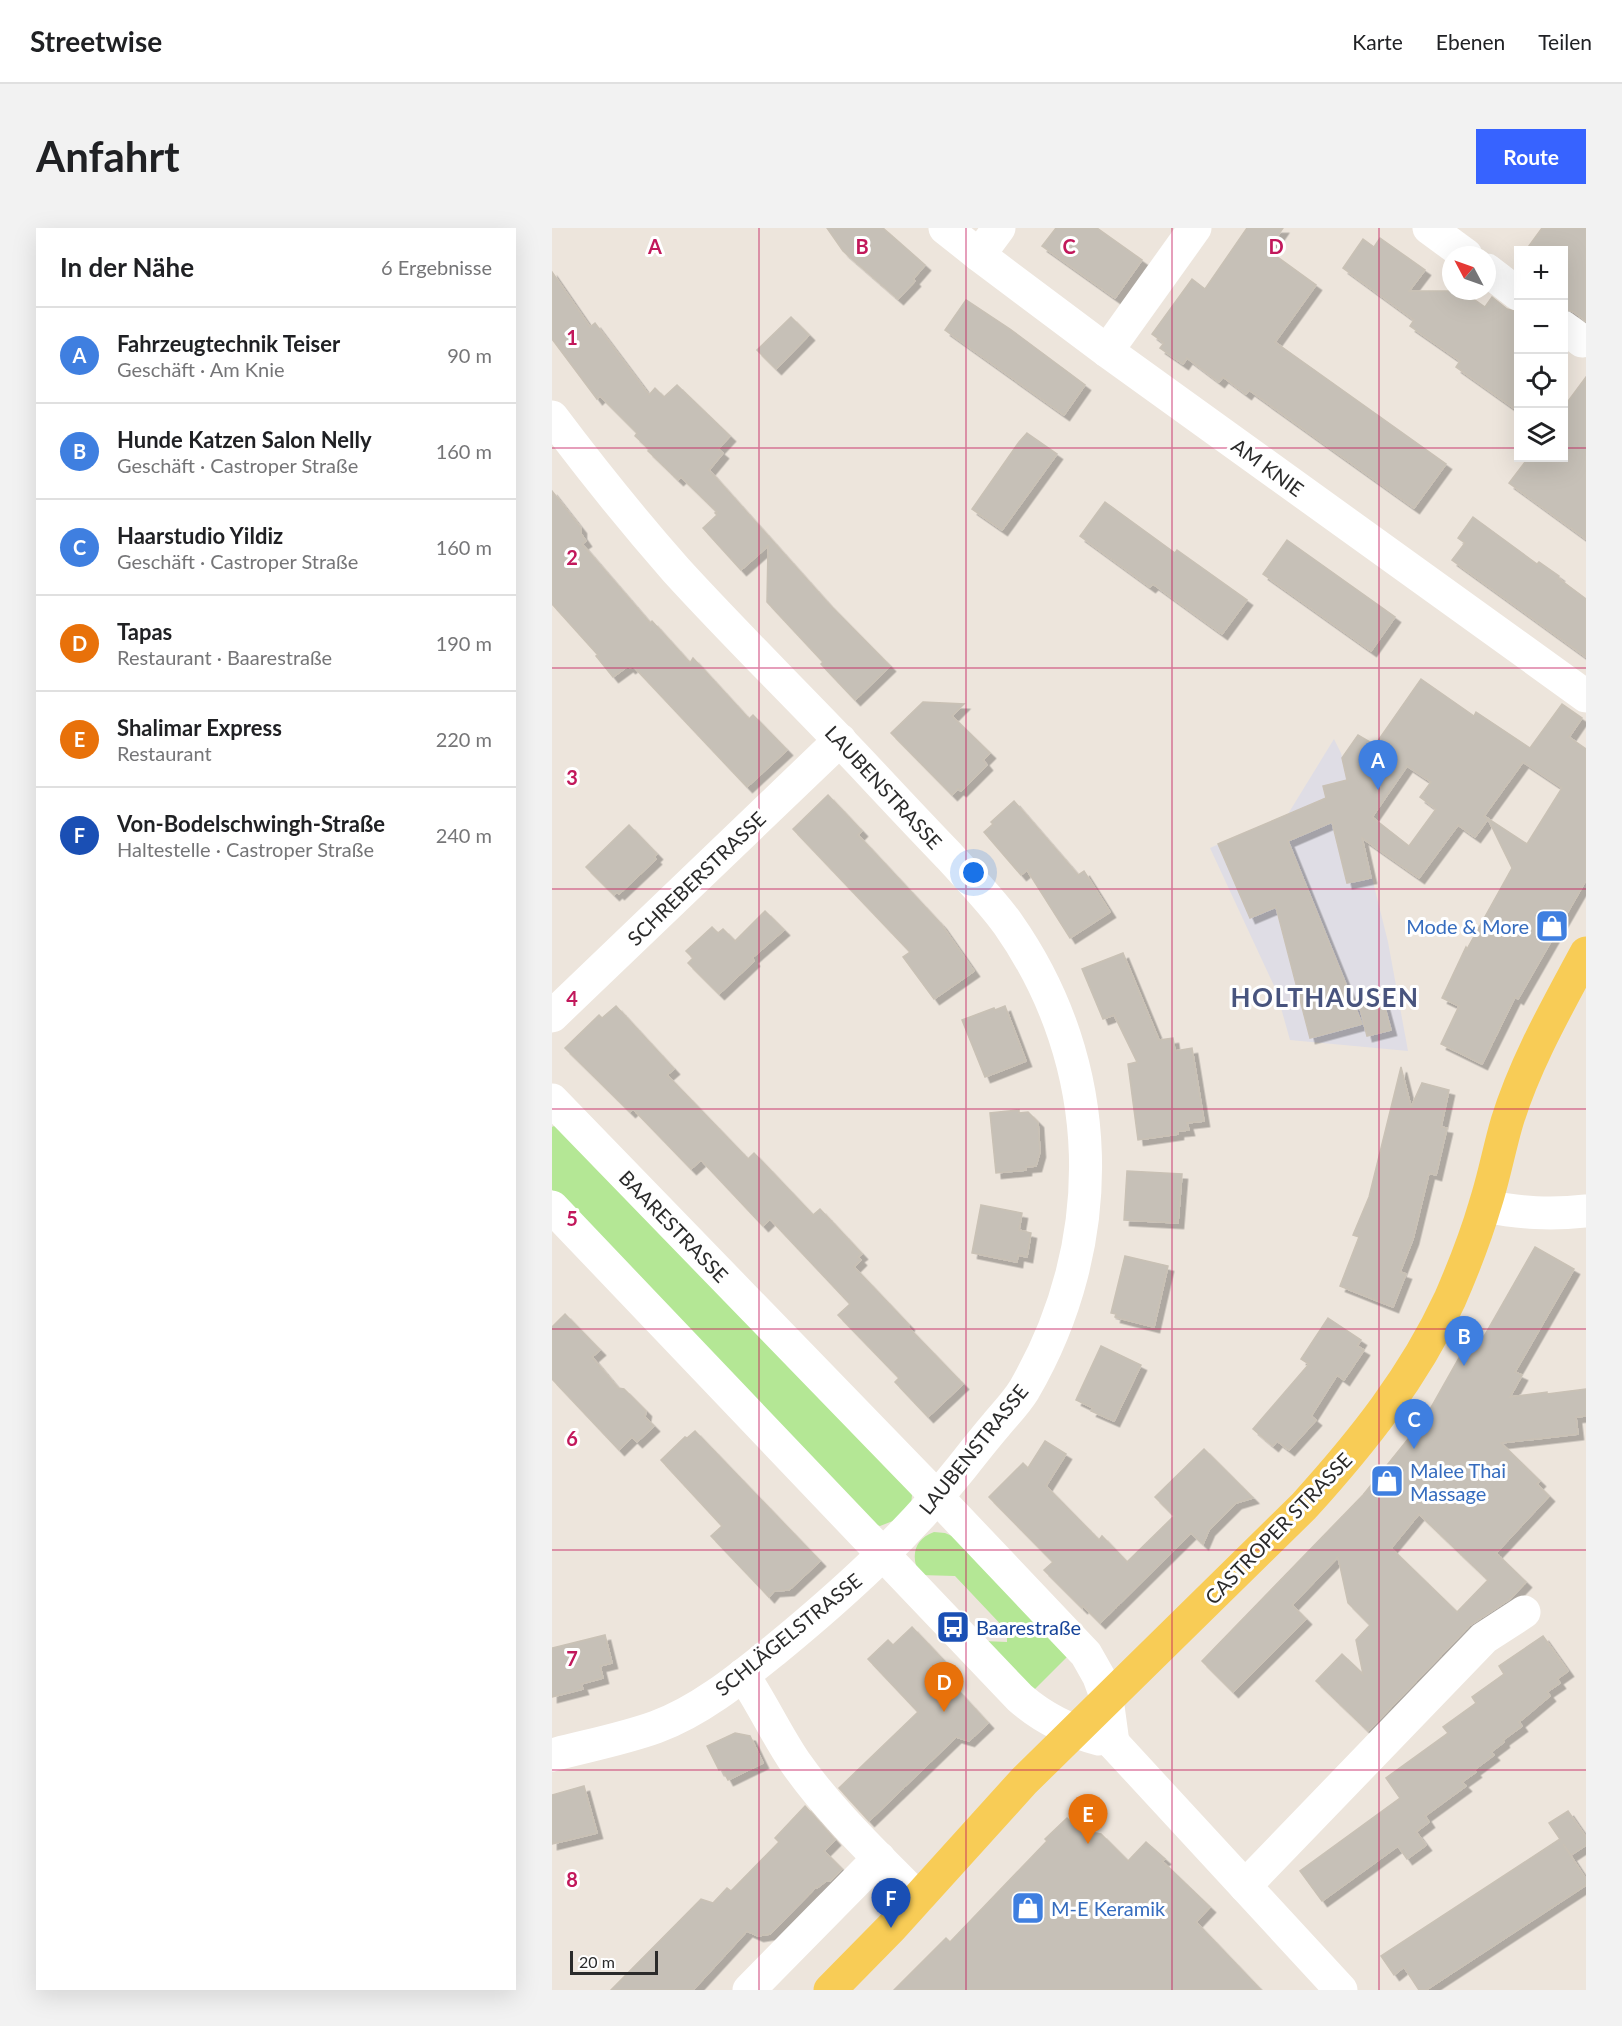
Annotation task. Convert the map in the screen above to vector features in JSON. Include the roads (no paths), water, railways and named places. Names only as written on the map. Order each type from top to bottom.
[{"type":"main road","name":"CASTROPER STRASSE","points":[[830,1990],[918,1898],[1024,1781],[1304,1506],[1385,1410],[1410,1374],[1450,1298],[1485,1206],[1507,1121],[1519,1089],[1556,1009],[1586,954]]},
{"type":"street","name":"AM KNIE","points":[[945,228],[1107,351],[1586,696]]},
{"type":"street","points":[[979,255],[999,228]]},
{"type":"street","points":[[1107,351],[1195,228]]},
{"type":"street","points":[[1429,228],[1454,246]]},
{"type":"street","points":[[1496,277],[1514,291]]},
{"type":"street","name":"LAUBENSTRASSE","points":[[552,417],[673,567],[840,740],[1005,919],[1044,985],[1065,1032],[1076,1074],[1086,1172],[1082,1226],[1063,1307],[1041,1358],[1021,1396],[938,1498],[884,1553]]},
{"type":"street","name":"SCHREBERSTRASSE","points":[[552,1016],[840,740]]},
{"type":"street","name":"BAARESTRASSE","points":[[552,1100],[1086,1654],[1099,1677],[1107,1700],[1113,1743]]},
{"type":"street","points":[[1485,1206],[1530,1214],[1586,1210]]},
{"type":"street","points":[[552,1207],[1020,1698],[1053,1723],[1074,1732],[1113,1743],[1341,1990]]},
{"type":"street","name":"SCHLÄGELSTRASSE","points":[[552,1755],[658,1726],[700,1705],[743,1675],[799,1630],[884,1553]]},
{"type":"street","points":[[1245,1886],[1484,1638],[1524,1612]]},
{"type":"street","points":[[743,1675],[806,1776],[832,1810],[918,1898]]},
{"type":"street","points":[[750,1990],[879,1858]]},
{"type":"place","name":"Fahrzeugtechnik Teiser","points":[[1378,790]]},
{"type":"place","name":"Mode & More","points":[[1552,926]]},
{"type":"place","name":"Hunde Katzen Salon Nelly","points":[[1464,1366]]},
{"type":"place","name":"Haarstudio Yildiz","points":[[1414,1449]]},
{"type":"place","name":"Malee Thai Massage","points":[[1387,1481]]},
{"type":"place","name":"Baarestraße","points":[[953,1627]]},
{"type":"place","name":"Tapas","points":[[944,1712]]},
{"type":"place","name":"Shalimar Express","points":[[1088,1844]]},
{"type":"place","name":"M-E Keramik","points":[[1028,1908]]},
{"type":"place","name":"Von-Bodelschwingh-Straße","points":[[891,1928]]},
{"type":"district","name":"HOLTHAUSEN","points":[[1325,997]]}]
